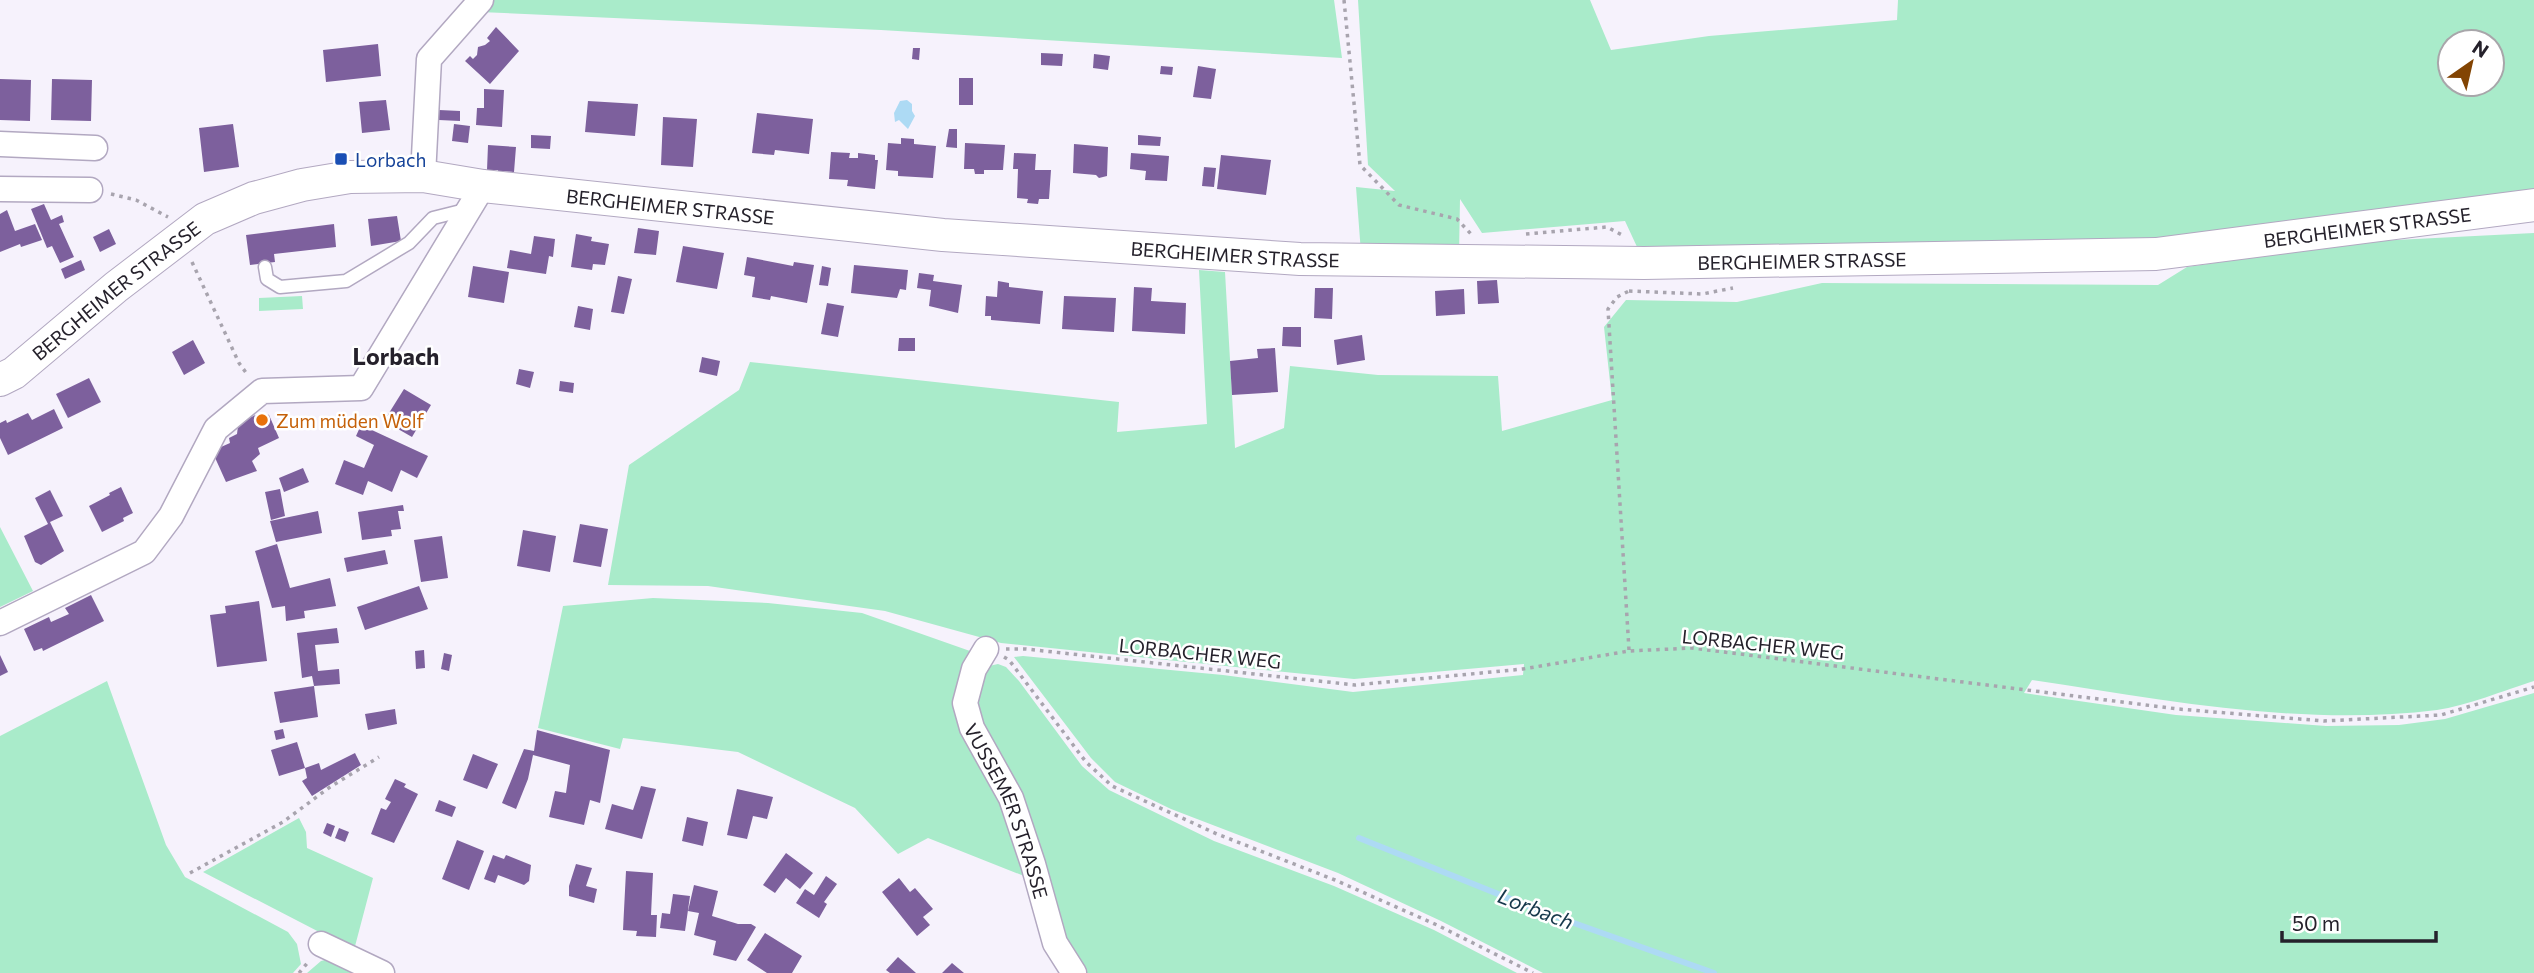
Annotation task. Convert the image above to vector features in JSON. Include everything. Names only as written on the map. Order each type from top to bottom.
[{"type":"street","points":[[423,176],[429,59],[481,0]]},
{"type":"street","points":[[0,144],[95,148]]},
{"type":"street","name":"BERGHEIMER STRASSE","points":[[0,380],[14,373],[116,287],[205,219],[254,198],[302,185],[350,177],[423,176],[476,197],[943,235],[1300,259],[1644,263],[2156,254],[2534,205]]},
{"type":"street","points":[[0,189],[90,190]]},
{"type":"street","points":[[0,624],[144,552],[171,516],[216,429],[262,391],[361,387],[476,197]]},
{"type":"street","name":"VUSSEMER STRASSE","points":[[986,649],[974,669],[965,703],[972,728],[1011,798],[1055,943],[1074,973]]},
{"type":"street","points":[[321,944],[382,973]]},
{"type":"lane","points":[[265,267],[267,279],[280,287],[346,281],[409,243],[433,218],[476,197]]},
{"type":"path","points":[[1343,0],[1360,164],[1399,205],[1457,219],[1475,238],[1482,261]]},
{"type":"path","points":[[90,190],[136,201],[192,229]]},
{"type":"path","points":[[1514,235],[1607,227],[1623,235],[1630,246]]},
{"type":"path","points":[[195,269],[239,363]]},
{"type":"path","points":[[1629,279],[1629,291],[1617,297],[1608,309],[1629,650]]},
{"type":"path","name":"LORBACHER WEG","points":[[986,649],[1026,649],[1355,685],[1523,669],[1629,650],[1692,648],[2178,709],[2324,721],[2441,715],[2534,687]]},
{"type":"path","points":[[986,649],[1009,660],[1086,762],[1112,786],[1217,834],[1335,880],[1437,925],[1533,973]]},
{"type":"path","points":[[190,873],[284,822],[330,787],[379,757]]},
{"type":"green space","points":[[489,0],[1334,0],[1342,58],[881,30],[480,12]]},
{"type":"green space","points":[[1358,0],[1590,0],[1611,50],[1709,36],[1897,20],[1898,0],[2534,0],[2534,202],[2189,246],[1638,249],[1625,221],[1482,233],[1460,199],[1459,254],[1361,253],[1356,187],[1395,191],[1368,165]]},
{"type":"green space","points":[[2534,233],[2534,681],[2448,708],[2386,714],[2335,715],[2234,709],[2032,680],[2024,693],[2176,715],[2326,726],[2399,725],[2445,719],[2534,693],[2534,973],[1543,973],[1338,873],[1171,809],[1115,782],[1091,758],[1014,657],[1223,675],[1353,692],[1523,675],[1524,664],[1354,679],[1001,643],[885,611],[708,586],[608,585],[629,465],[739,390],[750,362],[1119,402],[1117,432],[1207,424],[1199,270],[1225,272],[1235,448],[1284,428],[1290,366],[1378,375],[1498,376],[1502,431],[1612,400],[1604,327],[1626,300],[1737,302],[1822,283],[2158,285],[2187,267],[2356,242]]},
{"type":"green space","points":[[302,296],[303,309],[259,311],[259,298]]},
{"type":"green space","points":[[0,527],[33,591],[0,607]]},
{"type":"green space","points":[[653,598],[768,603],[862,613],[970,651],[958,701],[1008,802],[1029,878],[928,838],[898,854],[855,808],[738,752],[623,738],[620,749],[538,728],[563,606]]},
{"type":"green space","points":[[998,664],[1006,667],[1019,681],[1082,766],[1109,790],[1214,841],[1334,886],[1434,930],[1517,973],[1079,973],[969,703],[989,666]]},
{"type":"green space","points":[[107,681],[166,845],[185,877],[288,932],[297,944],[301,964],[293,973],[0,973],[0,736]]},
{"type":"green space","points":[[299,818],[306,832],[307,848],[373,878],[354,950],[203,872]]},
{"type":"green space","points":[[337,957],[368,973],[307,973],[321,961]]},
{"type":"water","points":[[907,100],[912,104],[915,116],[908,129],[899,120],[895,122],[894,113],[900,101]]},
{"type":"building","points":[[496,27],[519,51],[490,84],[465,61],[470,56],[473,59],[477,55],[478,47],[490,41],[487,38]]},
{"type":"building","points":[[378,44],[381,76],[326,82],[323,50]]},
{"type":"building","points":[[913,48],[920,48],[919,60],[912,59]]},
{"type":"building","points":[[1041,53],[1063,54],[1062,66],[1041,65]]},
{"type":"building","points":[[1094,54],[1110,56],[1108,70],[1093,68]]},
{"type":"building","points":[[1161,66],[1173,67],[1172,75],[1160,74]]},
{"type":"building","points":[[1198,66],[1216,69],[1211,99],[1193,97]]},
{"type":"building","points":[[959,78],[973,78],[973,105],[959,105]]},
{"type":"building","points":[[0,79],[31,80],[30,121],[0,120]]},
{"type":"building","points":[[52,79],[92,80],[91,121],[51,120]]},
{"type":"building","points":[[484,89],[504,90],[502,127],[476,125],[477,108],[484,108]]},
{"type":"building","points":[[386,100],[390,130],[362,133],[359,102]]},
{"type":"building","points":[[588,101],[638,104],[635,136],[585,132]]},
{"type":"building","points":[[439,110],[460,111],[460,121],[439,120]]},
{"type":"building","points":[[757,113],[813,119],[809,154],[775,150],[774,155],[752,153]]},
{"type":"building","points":[[663,117],[697,119],[693,167],[661,165]]},
{"type":"building","points":[[233,124],[239,167],[204,172],[199,128]]},
{"type":"building","points":[[454,124],[470,126],[468,143],[452,141]]},
{"type":"building","points":[[949,129],[957,129],[957,148],[946,147]]},
{"type":"building","points":[[531,135],[551,136],[550,149],[531,148]]},
{"type":"building","points":[[1138,135],[1161,137],[1160,146],[1138,145]]},
{"type":"building","points":[[901,138],[914,139],[914,144],[936,146],[933,178],[898,176],[898,171],[886,170],[888,143],[901,144]]},
{"type":"building","points":[[965,143],[1005,145],[1003,170],[984,170],[984,174],[975,174],[974,169],[964,169]]},
{"type":"building","points":[[1074,144],[1108,147],[1107,176],[1099,178],[1096,175],[1073,173]]},
{"type":"building","points":[[488,145],[516,147],[514,172],[503,171],[502,175],[498,175],[498,170],[487,170]]},
{"type":"building","points":[[831,152],[850,153],[849,158],[858,158],[858,153],[875,155],[875,160],[878,160],[875,189],[847,186],[848,180],[829,179]]},
{"type":"building","points":[[1014,153],[1036,154],[1035,170],[1051,170],[1049,199],[1039,199],[1038,204],[1017,198],[1018,169],[1013,169]]},
{"type":"building","points":[[1131,153],[1169,156],[1167,181],[1145,180],[1146,171],[1130,169]]},
{"type":"building","points":[[1221,155],[1271,160],[1266,195],[1217,189]]},
{"type":"building","points":[[1204,167],[1216,168],[1214,187],[1202,186]]},
{"type":"building","points":[[44,204],[51,220],[62,215],[64,222],[59,224],[74,257],[60,263],[52,246],[47,248],[31,209]]},
{"type":"building","points":[[7,210],[15,231],[35,224],[42,240],[21,247],[20,244],[0,252],[0,214]]},
{"type":"building","points":[[397,216],[401,241],[371,246],[368,219]]},
{"type":"building","points":[[334,224],[336,247],[274,254],[275,262],[250,265],[246,235]]},
{"type":"building","points":[[638,228],[659,231],[656,255],[634,253]]},
{"type":"building","points":[[109,229],[116,244],[100,252],[93,237]]},
{"type":"building","points":[[576,234],[592,237],[591,241],[609,244],[605,265],[593,264],[592,270],[571,267]]},
{"type":"building","points":[[534,236],[555,239],[553,257],[549,256],[546,274],[507,268],[510,250],[531,254]]},
{"type":"building","points":[[683,246],[724,253],[717,289],[676,282]]},
{"type":"building","points":[[747,257],[793,266],[794,262],[814,265],[807,303],[771,296],[770,300],[752,297],[755,277],[744,275]]},
{"type":"building","points":[[81,260],[85,270],[65,279],[61,269]]},
{"type":"building","points":[[854,265],[908,270],[906,290],[900,289],[897,298],[851,293]]},
{"type":"building","points":[[473,266],[509,272],[504,303],[468,297]]},
{"type":"building","points":[[822,266],[831,268],[828,286],[819,285]]},
{"type":"building","points":[[919,273],[934,275],[933,281],[962,285],[958,313],[929,306],[931,290],[917,288]]},
{"type":"building","points":[[618,276],[632,279],[624,314],[611,312]]},
{"type":"building","points":[[1497,280],[1499,303],[1478,304],[1477,281]]},
{"type":"building","points":[[998,281],[1009,283],[1009,287],[1043,291],[1040,324],[991,320],[991,316],[985,316],[986,296],[997,297]]},
{"type":"building","points":[[1134,287],[1152,288],[1151,301],[1186,303],[1185,334],[1132,331]]},
{"type":"building","points":[[1315,288],[1333,288],[1332,319],[1314,318]]},
{"type":"building","points":[[1464,289],[1465,314],[1436,316],[1435,291]]},
{"type":"building","points":[[1064,296],[1116,298],[1114,332],[1062,329]]},
{"type":"building","points":[[827,303],[844,306],[838,337],[821,334]]},
{"type":"building","points":[[578,306],[593,309],[590,330],[574,327]]},
{"type":"building","points":[[1283,327],[1301,327],[1301,347],[1282,346]]},
{"type":"building","points":[[1362,335],[1365,360],[1337,365],[1334,340]]},
{"type":"building","points":[[899,338],[915,338],[915,351],[898,351]]},
{"type":"building","points":[[193,340],[205,363],[184,375],[172,352]]},
{"type":"building","points":[[1275,348],[1278,392],[1232,395],[1230,361],[1258,358],[1257,349]]},
{"type":"building","points":[[702,357],[720,361],[717,376],[699,372]]},
{"type":"building","points":[[519,369],[534,372],[530,388],[516,384]]},
{"type":"building","points":[[89,378],[101,402],[68,418],[56,394]]},
{"type":"building","points":[[560,381],[574,383],[573,393],[559,391]]},
{"type":"building","points":[[404,389],[431,405],[412,437],[384,421]]},
{"type":"building","points":[[54,409],[63,428],[8,455],[0,438],[0,423],[6,420],[7,423],[28,413],[32,420]]},
{"type":"building","points":[[262,412],[269,415],[279,438],[258,448],[260,454],[252,461],[257,471],[226,482],[212,451],[230,443],[229,438],[237,434],[238,426]]},
{"type":"building","points":[[361,425],[428,456],[417,478],[401,470],[392,492],[368,481],[363,495],[335,484],[344,460],[364,468],[374,445],[356,436]]},
{"type":"building","points":[[303,468],[309,482],[284,492],[279,478]]},
{"type":"building","points":[[121,487],[133,513],[123,518],[124,521],[102,532],[89,506]]},
{"type":"building","points":[[280,489],[285,516],[271,520],[265,492]]},
{"type":"building","points":[[50,490],[63,516],[50,522],[64,551],[41,565],[35,562],[24,536],[48,524],[35,498]]},
{"type":"building","points":[[403,505],[404,511],[398,511],[401,529],[391,530],[392,536],[362,540],[358,512]]},
{"type":"building","points":[[318,511],[322,533],[276,542],[270,521]]},
{"type":"building","points":[[580,524],[608,529],[601,567],[573,562]]},
{"type":"building","points":[[523,530],[556,536],[550,572],[517,566]]},
{"type":"building","points":[[442,536],[448,578],[421,582],[414,540]]},
{"type":"building","points":[[277,544],[290,588],[330,578],[336,606],[304,611],[305,618],[286,621],[285,606],[272,608],[255,551]]},
{"type":"building","points":[[385,550],[388,564],[347,572],[344,558]]},
{"type":"building","points":[[419,586],[428,609],[365,630],[357,607]]},
{"type":"building","points":[[91,595],[104,621],[43,651],[42,648],[34,651],[24,629],[49,617],[51,622],[69,614],[65,608]]},
{"type":"building","points":[[259,601],[267,661],[217,667],[210,615],[226,613],[225,606]]},
{"type":"building","points":[[337,628],[339,643],[315,645],[318,671],[339,669],[340,684],[314,686],[312,676],[302,678],[297,633]]},
{"type":"building","points":[[424,650],[425,668],[416,669],[415,651]]},
{"type":"building","points":[[444,653],[452,655],[449,671],[441,669]]},
{"type":"building","points":[[0,655],[8,672],[0,676]]},
{"type":"building","points":[[314,686],[318,717],[280,723],[274,692]]},
{"type":"building","points":[[395,709],[397,724],[368,730],[365,714]]},
{"type":"building","points":[[283,729],[285,738],[276,740],[274,731]]},
{"type":"building","points":[[537,730],[610,750],[600,803],[590,800],[584,825],[549,817],[555,791],[566,793],[570,765],[533,755],[528,779],[516,809],[502,803],[524,749],[534,751]]},
{"type":"building","points":[[297,742],[305,768],[279,776],[271,750]]},
{"type":"building","points":[[355,753],[361,765],[312,796],[302,781],[307,778],[305,768],[319,763],[321,770]]},
{"type":"building","points":[[473,754],[498,764],[487,789],[463,780]]},
{"type":"building","points":[[395,779],[418,794],[394,843],[371,834],[381,808],[386,810],[391,802],[385,799]]},
{"type":"building","points":[[641,786],[656,789],[642,839],[605,829],[612,804],[633,810]]},
{"type":"building","points":[[737,789],[773,797],[767,819],[753,816],[747,839],[727,835]]},
{"type":"building","points":[[439,800],[456,807],[452,817],[435,811]]},
{"type":"building","points":[[687,817],[708,822],[703,846],[682,841]]},
{"type":"building","points":[[327,823],[335,826],[331,837],[323,833]]},
{"type":"building","points":[[339,828],[349,832],[345,842],[335,838]]},
{"type":"building","points":[[457,840],[484,851],[469,890],[442,879]]},
{"type":"building","points":[[786,853],[813,873],[800,889],[786,878],[775,893],[763,885]]},
{"type":"building","points":[[493,855],[504,859],[506,855],[531,865],[529,881],[524,885],[498,875],[495,883],[484,879]]},
{"type":"building","points":[[576,864],[592,868],[586,886],[597,889],[594,903],[569,896],[569,886]]},
{"type":"building","points":[[626,871],[653,873],[651,915],[657,915],[656,937],[636,936],[637,931],[623,930]]},
{"type":"building","points":[[826,876],[837,884],[824,902],[827,904],[819,918],[796,903],[805,889],[814,895]]},
{"type":"building","points":[[899,878],[910,892],[915,888],[933,909],[923,917],[930,925],[917,936],[882,892]]},
{"type":"building","points":[[694,885],[718,891],[712,916],[756,927],[736,961],[713,955],[716,941],[694,935],[699,913],[688,911]]},
{"type":"building","points":[[673,894],[690,896],[685,931],[660,928],[662,913],[670,914]]},
{"type":"building","points":[[765,933],[802,956],[792,973],[767,973],[747,960]]},
{"type":"building","points":[[898,957],[916,973],[890,973],[886,970]]},
{"type":"building","points":[[952,963],[964,973],[942,973]]},
{"type":"waterway","name":"Lorbach","points":[[1359,838],[1543,912],[1714,973]]},
{"type":"place","name":"Lorbach","points":[[341,159]]},
{"type":"place","name":"Zum müden Wolf","points":[[262,420]]},
{"type":"district","name":"Lorbach","points":[[396,356]]}]
